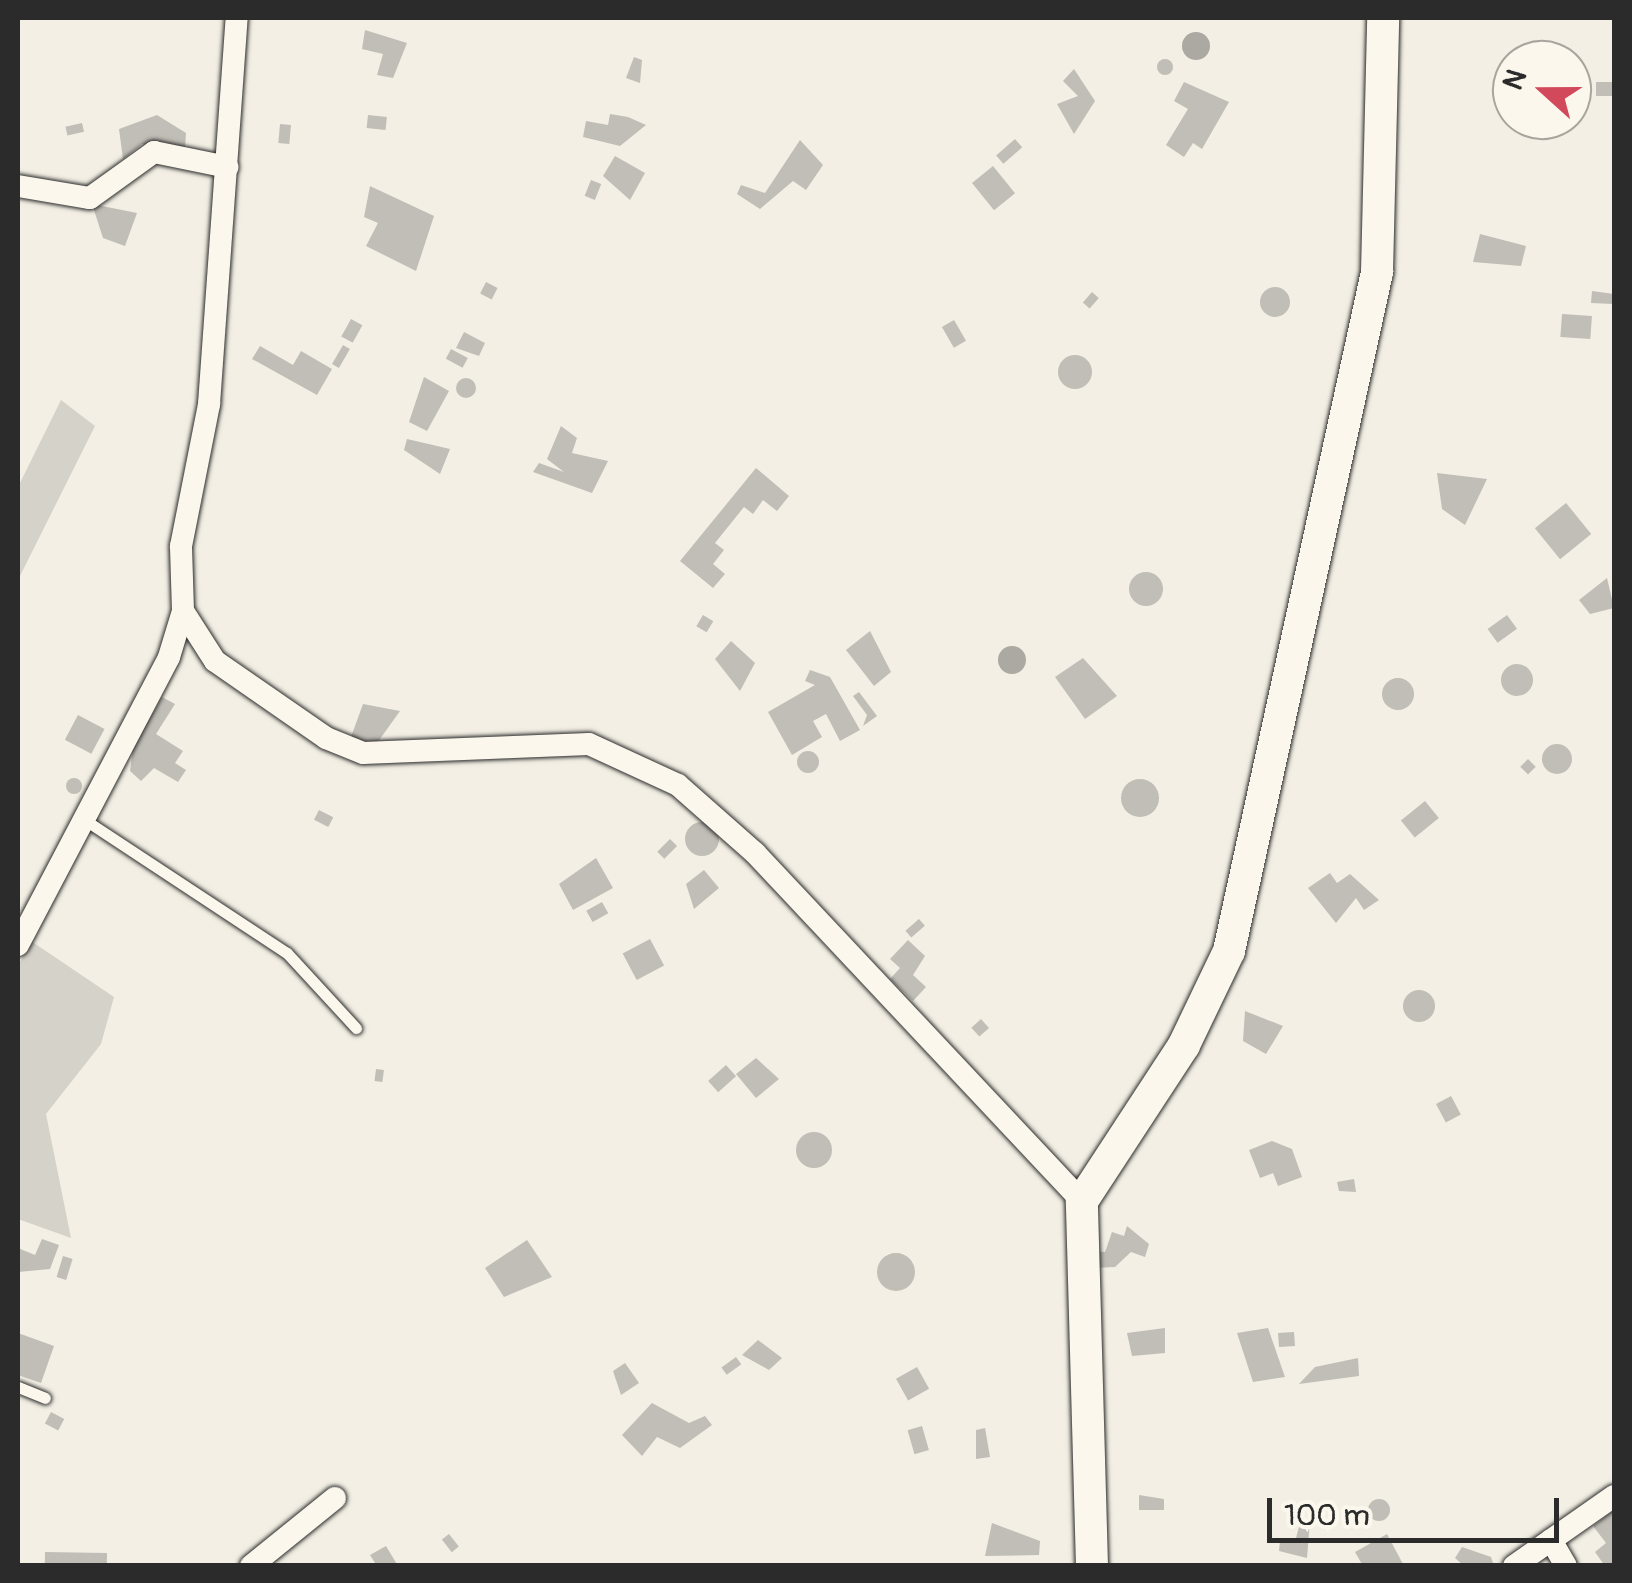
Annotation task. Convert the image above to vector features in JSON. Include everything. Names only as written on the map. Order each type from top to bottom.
[{"type":"main road","points":[[1092,1566],[1082,1201],[1184,1045],[1229,952],[1377,272],[1383,18]]},
{"type":"street","points":[[18,945],[169,656],[183,611],[181,546],[209,404],[237,18]]},
{"type":"street","points":[[18,186],[90,198],[154,152],[227,167]]},
{"type":"street","points":[[183,611],[215,662],[326,738],[363,753],[588,744],[678,784],[755,853],[1082,1201]]},
{"type":"street","points":[[1514,1566],[1614,1496]]},
{"type":"street","points":[[251,1566],[335,1498]]},
{"type":"street","points":[[1551,1540],[1566,1566]]},
{"type":"lane","points":[[82,818],[287,953],[356,1028]]},
{"type":"lane","points":[[18,1387],[45,1398]]},
{"type":"shaded area","points":[[1196,32],[1206,36],[1210,46],[1206,56],[1196,60],[1186,56],[1182,46],[1186,36]]},
{"type":"shaded area","points":[[61,400],[95,426],[18,580],[18,487]]},
{"type":"shaded area","points":[[1012,646],[1022,650],[1026,660],[1022,670],[1012,674],[1002,670],[998,660],[1002,650]]},
{"type":"shaded area","points":[[31,941],[114,997],[101,1044],[46,1114],[71,1238],[18,1219],[18,966]]},
{"type":"building","points":[[365,30],[407,43],[393,78],[377,75],[383,54],[362,49]]},
{"type":"building","points":[[634,57],[642,60],[640,83],[626,78]]},
{"type":"building","points":[[1165,59],[1173,67],[1165,75],[1157,67]]},
{"type":"building","points":[[1074,69],[1095,101],[1074,134],[1057,104],[1078,96],[1063,81]]},
{"type":"building","points":[[1184,82],[1229,102],[1202,149],[1193,143],[1184,157],[1166,145],[1188,109],[1174,101]]},
{"type":"building","points":[[1596,82],[1614,82],[1614,96],[1596,96]]},
{"type":"building","points":[[610,114],[646,125],[620,146],[583,137],[586,121],[608,125]]},
{"type":"building","points":[[157,115],[186,133],[185,149],[142,144],[123,159],[119,129]]},
{"type":"building","points":[[368,115],[387,117],[386,130],[367,128]]},
{"type":"building","points":[[82,123],[84,132],[67,136],[65,127]]},
{"type":"building","points":[[280,124],[291,125],[289,144],[278,143]]},
{"type":"building","points":[[1015,139],[1022,147],[1003,164],[996,155]]},
{"type":"building","points":[[800,140],[823,165],[806,190],[793,181],[760,209],[737,194],[741,185],[765,193]]},
{"type":"building","points":[[615,156],[645,173],[630,200],[603,176]]},
{"type":"building","points":[[993,166],[1015,193],[994,210],[972,183]]},
{"type":"building","points":[[591,180],[601,184],[595,200],[585,196]]},
{"type":"building","points":[[370,186],[434,216],[416,271],[366,246],[378,223],[364,217]]},
{"type":"building","points":[[92,204],[137,213],[125,246],[103,238]]},
{"type":"building","points":[[1480,234],[1526,246],[1521,266],[1473,262]]},
{"type":"building","points":[[486,282],[498,288],[492,299],[480,294]]},
{"type":"building","points":[[1275,287],[1286,291],[1290,302],[1286,313],[1275,317],[1264,313],[1260,302],[1264,291]]},
{"type":"building","points":[[1592,291],[1614,294],[1614,304],[1591,303]]},
{"type":"building","points":[[1092,292],[1099,298],[1090,308],[1083,303]]},
{"type":"building","points":[[1562,314],[1592,316],[1590,339],[1560,337]]},
{"type":"building","points":[[351,319],[362,325],[353,343],[341,336]]},
{"type":"building","points":[[954,320],[966,341],[954,348],[942,327]]},
{"type":"building","points":[[464,332],[485,343],[479,356],[456,348]]},
{"type":"building","points":[[343,345],[350,349],[339,368],[332,364]]},
{"type":"building","points":[[260,346],[293,365],[301,351],[332,369],[317,395],[252,359]]},
{"type":"building","points":[[451,349],[468,358],[463,368],[446,359]]},
{"type":"building","points":[[1075,355],[1087,360],[1092,372],[1087,384],[1075,389],[1063,384],[1058,372],[1063,360]]},
{"type":"building","points":[[424,377],[449,391],[427,431],[409,422]]},
{"type":"building","points":[[466,378],[476,388],[466,398],[456,388]]},
{"type":"building","points":[[561,426],[577,438],[572,453],[608,461],[592,493],[533,472],[539,463],[564,472],[547,459]]},
{"type":"building","points":[[407,439],[450,449],[440,474],[404,450]]},
{"type":"building","points":[[756,468],[789,496],[777,511],[763,500],[753,514],[744,507],[715,543],[724,550],[713,564],[725,574],[713,588],[680,561]]},
{"type":"building","points":[[1437,473],[1487,479],[1465,525],[1442,509]]},
{"type":"building","points":[[1566,503],[1591,534],[1560,559],[1535,528]]},
{"type":"building","points":[[1146,572],[1158,577],[1163,589],[1158,601],[1146,606],[1134,601],[1129,589],[1134,577]]},
{"type":"building","points":[[1607,578],[1614,608],[1590,614],[1579,600]]},
{"type":"building","points":[[703,615],[713,621],[707,632],[696,626]]},
{"type":"building","points":[[1507,615],[1517,629],[1498,643],[1488,629]]},
{"type":"building","points":[[870,631],[891,672],[874,686],[846,650]]},
{"type":"building","points":[[731,641],[755,663],[740,691],[715,659]]},
{"type":"building","points":[[1083,658],[1117,696],[1085,719],[1055,677]]},
{"type":"building","points":[[1517,664],[1528,669],[1533,680],[1528,691],[1517,696],[1506,691],[1501,680],[1506,669]]},
{"type":"building","points":[[810,670],[830,677],[860,730],[840,741],[826,714],[813,721],[822,737],[792,755],[768,712],[815,685],[805,681]]},
{"type":"building","points":[[1398,678],[1410,682],[1414,694],[1410,706],[1398,710],[1386,706],[1382,694],[1386,682]]},
{"type":"building","points":[[859,692],[877,716],[863,726],[867,715],[853,696]]},
{"type":"building","points":[[162,697],[175,704],[156,734],[183,751],[175,763],[186,770],[178,782],[154,768],[141,781],[130,771],[133,748]]},
{"type":"building","points":[[363,704],[400,711],[375,746],[351,737]]},
{"type":"building","points":[[78,715],[104,729],[91,754],[65,740]]},
{"type":"building","points":[[1557,744],[1571,753],[1572,759],[1563,773],[1557,774],[1543,765],[1542,759],[1551,745]]},
{"type":"building","points":[[808,751],[816,754],[816,770],[808,773],[800,770],[797,762],[800,754]]},
{"type":"building","points":[[1528,759],[1536,767],[1528,775],[1520,767]]},
{"type":"building","points":[[74,778],[82,786],[74,794],[66,786]]},
{"type":"building","points":[[1140,779],[1153,785],[1159,798],[1153,811],[1140,817],[1127,811],[1121,798],[1127,785]]},
{"type":"building","points":[[1425,801],[1439,818],[1415,838],[1401,821]]},
{"type":"building","points":[[319,810],[333,817],[328,827],[314,820]]},
{"type":"building","points":[[702,822],[714,827],[719,839],[714,851],[702,856],[690,851],[685,839],[690,827]]},
{"type":"building","points":[[670,839],[677,846],[664,859],[657,852]]},
{"type":"building","points":[[596,858],[613,888],[573,910],[559,884]]},
{"type":"building","points":[[704,870],[719,888],[694,909],[686,884]]},
{"type":"building","points":[[1330,873],[1337,883],[1350,874],[1379,900],[1364,910],[1356,898],[1336,923],[1308,888]]},
{"type":"building","points":[[602,902],[608,913],[593,922],[586,911]]},
{"type":"building","points":[[919,919],[925,926],[911,938],[905,931]]},
{"type":"building","points":[[650,939],[664,965],[637,980],[623,954]]},
{"type":"building","points":[[908,940],[925,956],[913,975],[926,987],[913,1001],[890,979],[900,968],[890,959]]},
{"type":"building","points":[[1419,990],[1431,994],[1435,1006],[1431,1018],[1419,1022],[1407,1018],[1403,1006],[1407,994]]},
{"type":"building","points":[[1245,1011],[1283,1026],[1266,1054],[1243,1041]]},
{"type":"building","points":[[981,1019],[989,1028],[979,1037],[971,1028]]},
{"type":"building","points":[[756,1058],[779,1079],[756,1098],[736,1074]]},
{"type":"building","points":[[726,1065],[736,1076],[718,1092],[708,1081]]},
{"type":"building","points":[[376,1069],[384,1070],[382,1082],[375,1081]]},
{"type":"building","points":[[1451,1096],[1461,1115],[1446,1123],[1436,1104]]},
{"type":"building","points":[[814,1132],[826,1138],[832,1150],[826,1162],[814,1168],[802,1162],[796,1150],[802,1138]]},
{"type":"building","points":[[1272,1141],[1292,1149],[1302,1177],[1278,1186],[1273,1173],[1260,1178],[1249,1150]]},
{"type":"building","points":[[1354,1179],[1356,1192],[1339,1191],[1337,1182]]},
{"type":"building","points":[[1127,1226],[1149,1244],[1145,1257],[1131,1252],[1115,1267],[1093,1268],[1090,1251],[1105,1252],[1112,1232],[1124,1236]]},
{"type":"building","points":[[42,1239],[59,1245],[50,1269],[18,1272],[18,1248],[35,1255]]},
{"type":"building","points":[[527,1240],[552,1277],[504,1297],[485,1268]]},
{"type":"building","points":[[896,1253],[909,1259],[915,1272],[909,1285],[896,1291],[883,1285],[877,1272],[883,1259]]},
{"type":"building","points":[[63,1256],[73,1259],[66,1280],[57,1277]]},
{"type":"building","points":[[1165,1328],[1165,1353],[1132,1356],[1127,1333]]},
{"type":"building","points":[[1268,1328],[1285,1377],[1253,1382],[1237,1333]]},
{"type":"building","points":[[1294,1332],[1295,1346],[1279,1347],[1278,1333]]},
{"type":"building","points":[[18,1333],[54,1346],[41,1383],[18,1375]]},
{"type":"building","points":[[758,1340],[782,1358],[769,1370],[742,1355]]},
{"type":"building","points":[[736,1357],[741,1364],[727,1375],[721,1368]]},
{"type":"building","points":[[1358,1358],[1359,1376],[1299,1384],[1315,1367]]},
{"type":"building","points":[[625,1363],[639,1383],[621,1395],[613,1371]]},
{"type":"building","points":[[917,1367],[929,1389],[908,1401],[896,1379]]},
{"type":"building","points":[[652,1403],[689,1423],[705,1416],[712,1425],[680,1448],[657,1437],[642,1456],[622,1435]]},
{"type":"building","points":[[51,1412],[64,1419],[58,1431],[45,1423]]},
{"type":"building","points":[[922,1426],[929,1450],[914,1454],[908,1430]]},
{"type":"building","points":[[985,1428],[990,1457],[976,1459],[976,1430]]},
{"type":"building","points":[[1139,1495],[1164,1499],[1164,1510],[1139,1510]]},
{"type":"building","points":[[1379,1499],[1390,1510],[1379,1521],[1368,1510]]},
{"type":"building","points":[[1614,1510],[1614,1566],[1605,1566],[1595,1552],[1606,1543],[1593,1526]]},
{"type":"building","points":[[1301,1519],[1310,1520],[1307,1558],[1279,1551],[1280,1540],[1295,1542]]},
{"type":"building","points":[[992,1523],[1040,1541],[1039,1555],[985,1556]]},
{"type":"building","points":[[449,1534],[459,1547],[452,1552],[442,1540]]},
{"type":"building","points":[[1387,1534],[1404,1566],[1363,1566],[1355,1552]]},
{"type":"building","points":[[386,1546],[398,1566],[377,1566],[370,1555]]},
{"type":"building","points":[[1462,1547],[1491,1557],[1493,1563],[1464,1566],[1455,1558]]},
{"type":"building","points":[[45,1552],[107,1553],[107,1564],[45,1563]]}]
